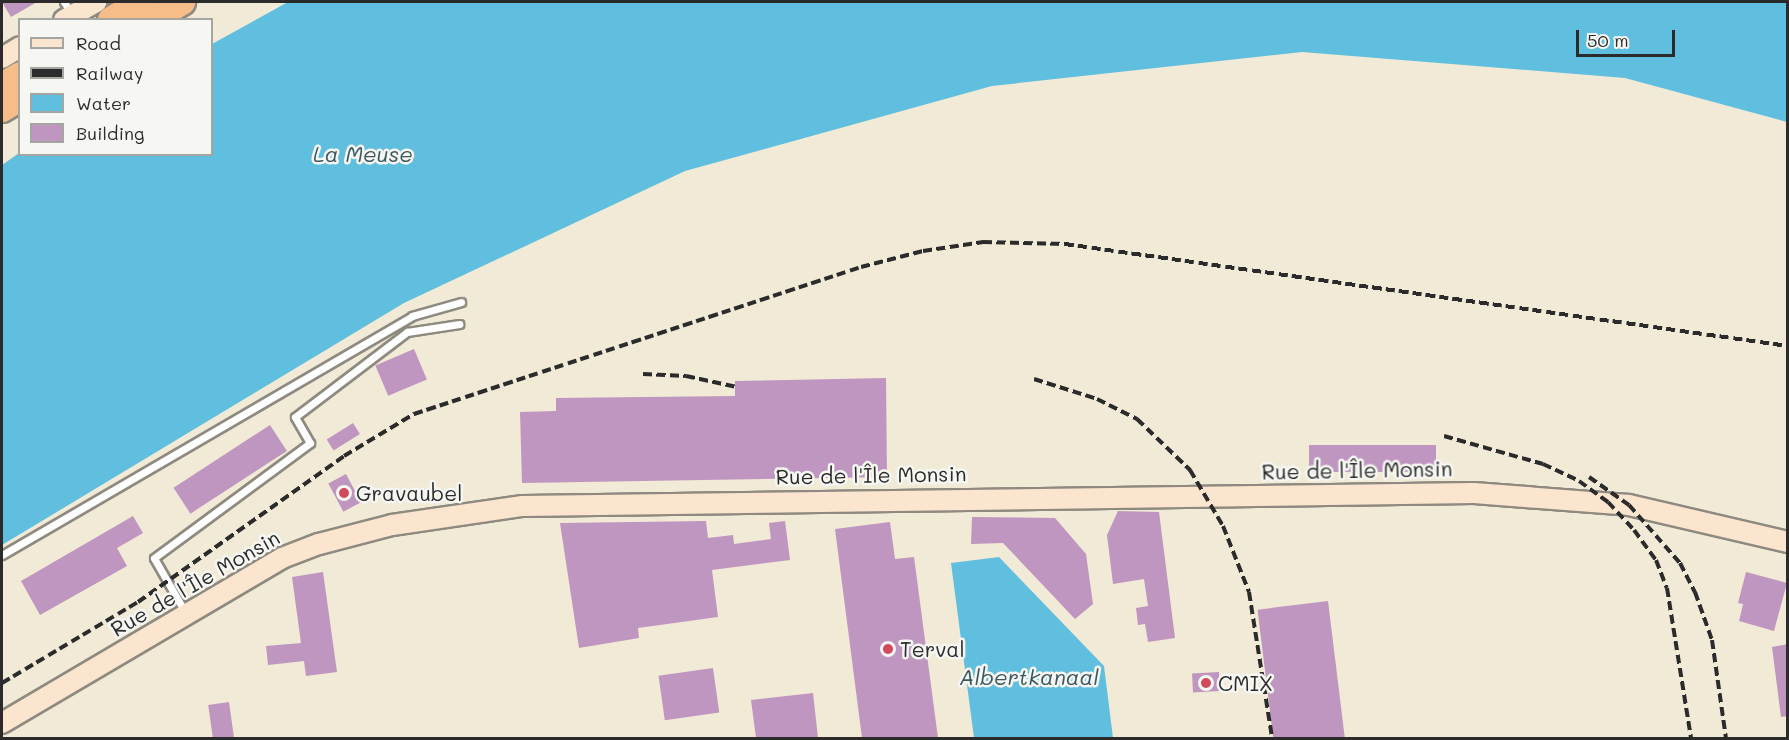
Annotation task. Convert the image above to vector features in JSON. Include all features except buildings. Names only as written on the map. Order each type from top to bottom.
[{"type":"highway","points":[[114,18],[141,2]]},
{"type":"highway","points":[[154,18],[182,2]]},
{"type":"highway","points":[[2,86],[18,76]]},
{"type":"highway","points":[[2,109],[18,99]]},
{"type":"street","points":[[66,12],[96,2]]},
{"type":"street","points":[[2,58],[18,48]]},
{"type":"street","name":"Rue de l'Île Monsin","points":[[2,723],[263,568],[319,544],[427,518],[566,503],[1474,493],[1629,505],[1788,542]]},
{"type":"lane","points":[[2,555],[412,316],[460,302]]},
{"type":"lane","points":[[186,614],[154,558],[310,443],[295,417],[304,410],[407,332],[459,324]]},
{"type":"water","name":"La Meuse","points":[[288,2],[1787,2],[1787,122],[1625,78],[1302,52],[992,86],[685,171],[404,303],[2,545],[2,165],[18,154],[18,156],[213,156],[213,43]]},
{"type":"water","name":"Albertkanaal","points":[[999,557],[1104,666],[1113,738],[974,738],[951,563]]},
{"type":"railway","points":[[2,683],[138,602],[344,456],[414,414],[861,267],[923,251],[983,242],[1065,244],[1788,346]]},
{"type":"railway","points":[[643,374],[686,376],[737,387]]},
{"type":"railway","points":[[1034,379],[1097,399],[1137,419],[1190,470],[1223,526],[1249,592],[1272,738]]},
{"type":"railway","points":[[1444,436],[1543,464],[1579,481],[1608,502],[1634,530],[1656,560],[1667,588],[1691,738]]},
{"type":"railway","points":[[1589,477],[1629,505],[1680,563],[1695,592],[1712,640],[1726,738]]},
{"type":"place","name":"Gravaubel","points":[[344,493]]},
{"type":"place","name":"Terval","points":[[888,649]]},
{"type":"place","name":"CMIX","points":[[1206,683]]}]
